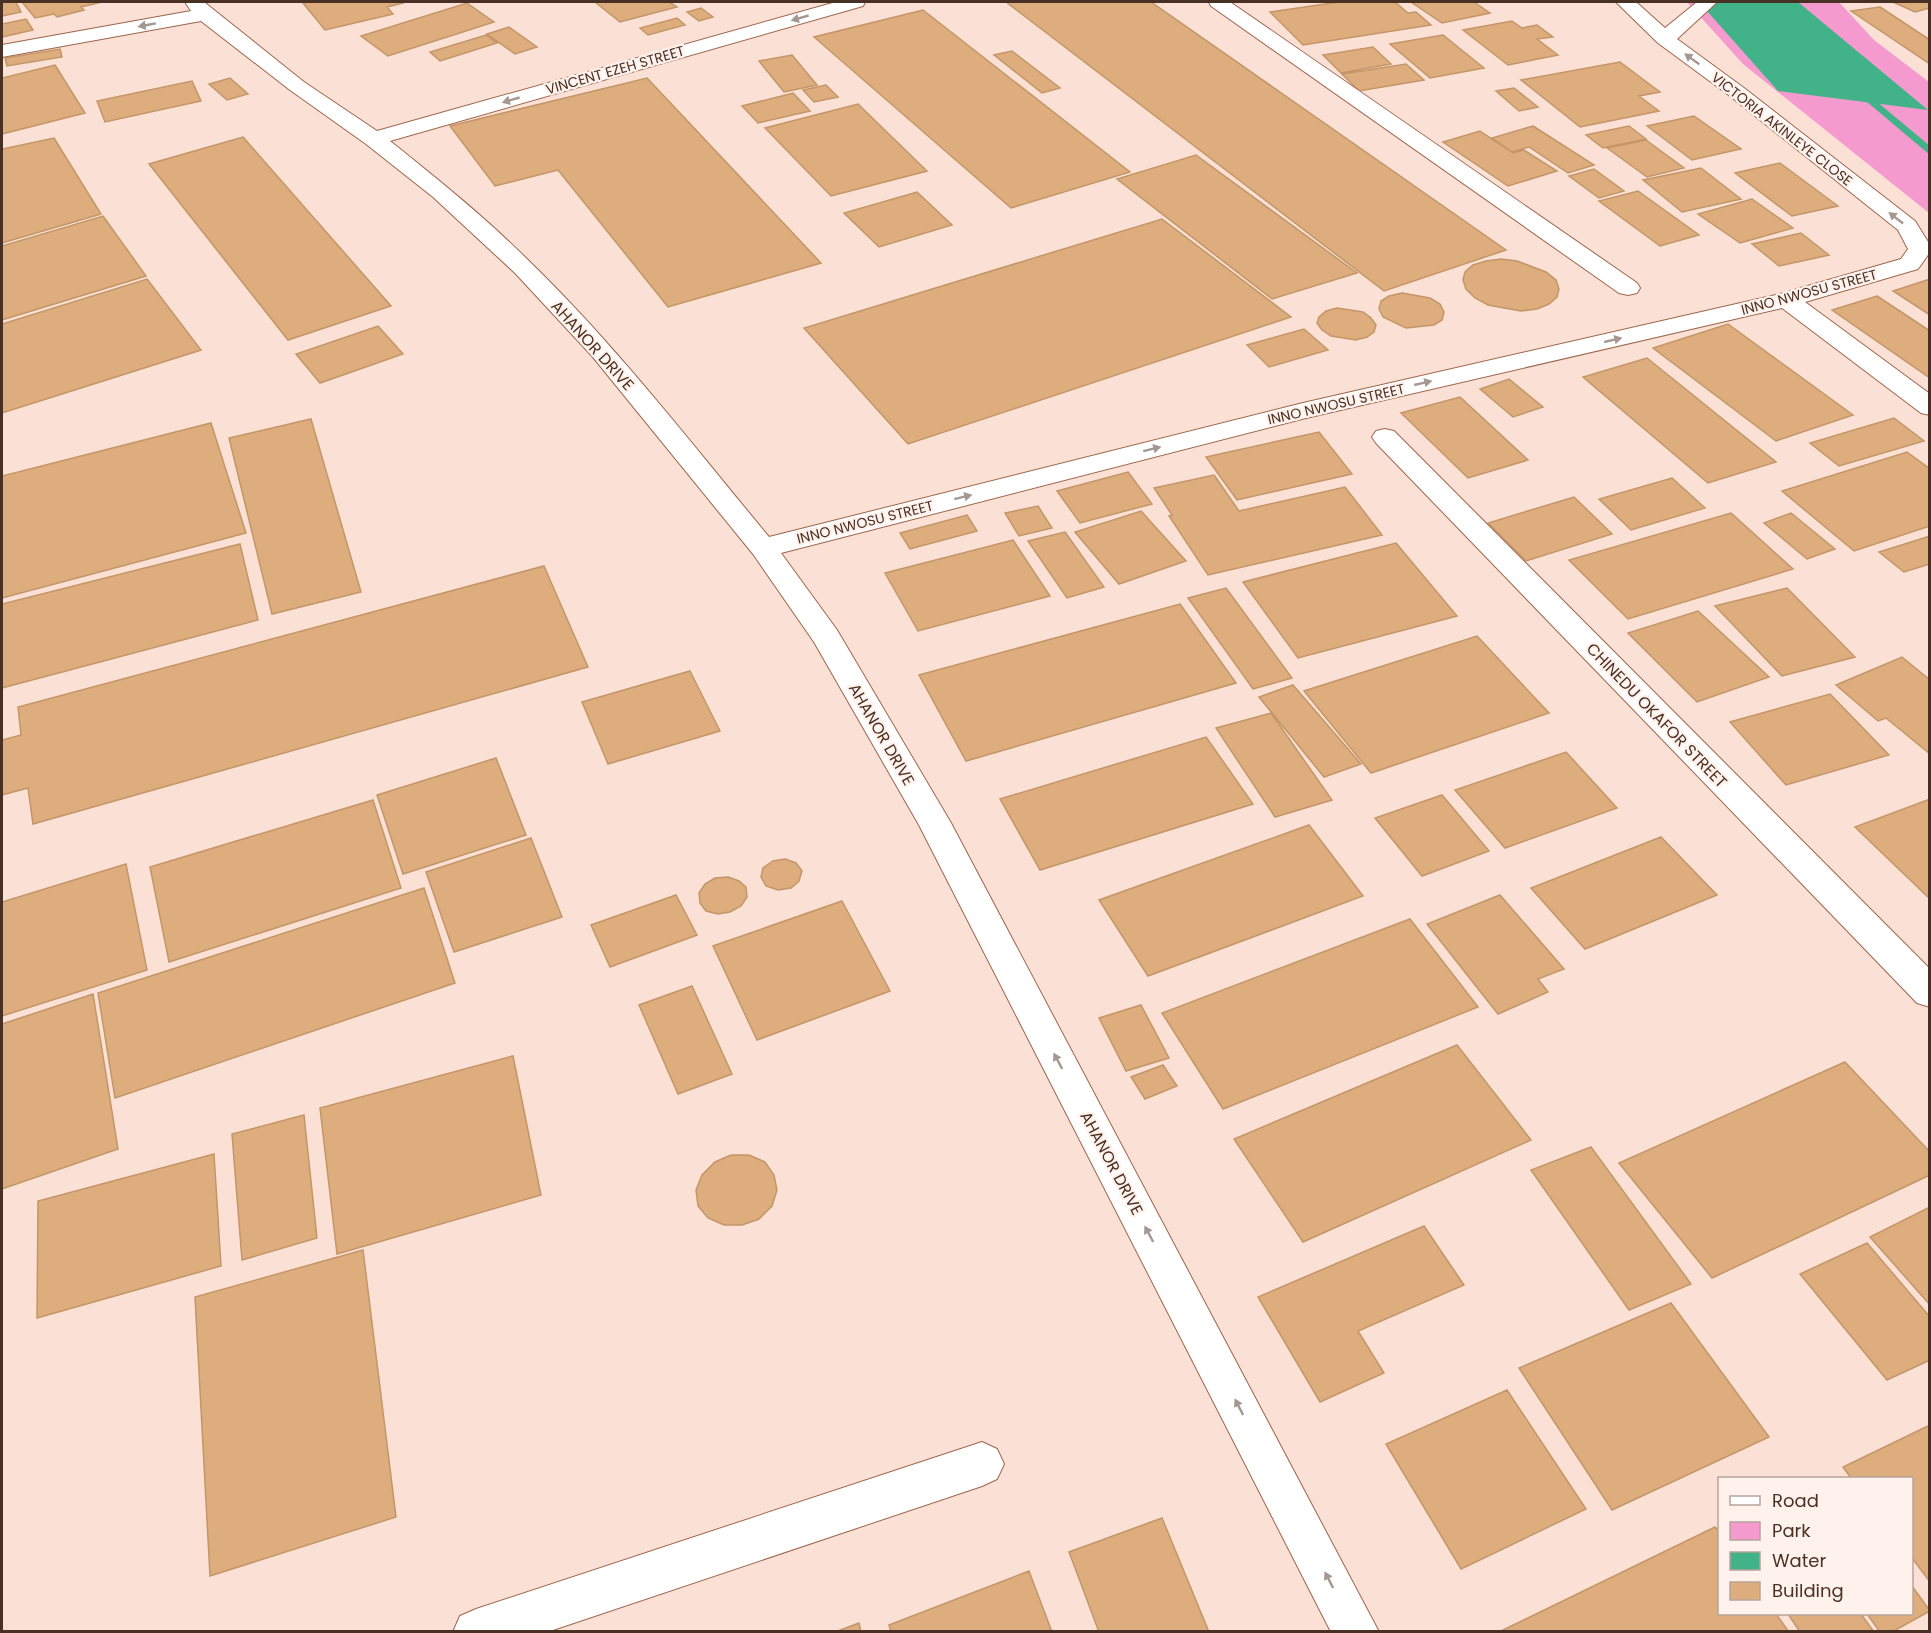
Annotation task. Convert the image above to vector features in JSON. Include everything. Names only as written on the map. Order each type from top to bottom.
[{"type":"street","name":"VINCENT EZEH STREET","points":[[374,139],[856,2]]},
{"type":"street","points":[[1218,2],[1628,288]]},
{"type":"street","name":"VICTORIA AKINLEYE CLOSE","points":[[1625,2],[1665,39],[1737,92],[1907,226],[1920,249],[1910,264]]},
{"type":"street","points":[[1665,39],[1708,2]]},
{"type":"street","name":"AHANOR DRIVE","points":[[199,8],[297,86],[374,139],[441,192],[523,268],[601,351],[764,548],[826,637],[934,823],[1356,1632]]},
{"type":"street","points":[[2,51],[199,8]]},
{"type":"street","name":"INNO NWOSU STREET","points":[[764,548],[1303,411],[1786,300],[1910,264]]},
{"type":"street","points":[[1786,300],[1929,407]]},
{"type":"street","name":"CHINEDU OKAFOR STREET","points":[[1385,437],[1929,993]]},
{"type":"street","points":[[476,1632],[982,1464]]},
{"type":"green space","points":[[1687,2],[1839,2],[1874,40],[1929,82],[1929,213],[1743,64]]},
{"type":"water","points":[[1699,2],[1798,2],[1928,110],[1778,91]]},
{"type":"building","points":[[2,2],[16,2],[21,12],[2,16]]},
{"type":"building","points":[[22,2],[102,2],[81,7],[84,10],[57,17],[54,14],[35,18]]},
{"type":"building","points":[[595,2],[669,2],[677,7],[620,22]]},
{"type":"building","points":[[1006,2],[1151,2],[1506,250],[1384,291]]},
{"type":"building","points":[[1339,2],[1395,2],[1408,13],[1416,12],[1431,25],[1303,45],[1270,12]]},
{"type":"building","points":[[1411,2],[1474,2],[1490,13],[1442,23]]},
{"type":"building","points":[[1893,2],[1930,2],[1930,8],[1915,12]]},
{"type":"building","points":[[303,3],[403,3],[387,7],[393,14],[325,30]]},
{"type":"building","points":[[467,3],[494,22],[388,56],[361,36]]},
{"type":"building","points":[[1880,7],[1930,40],[1930,64],[1851,11]]},
{"type":"building","points":[[701,8],[713,17],[699,21],[687,12]]},
{"type":"building","points":[[923,10],[1130,172],[1011,208],[814,37]]},
{"type":"building","points":[[677,18],[685,25],[648,35],[640,28]]},
{"type":"building","points":[[26,19],[33,30],[2,37],[2,24]]},
{"type":"building","points":[[1512,21],[1522,28],[1537,25],[1553,37],[1537,39],[1558,55],[1508,65],[1463,30]]},
{"type":"building","points":[[509,27],[537,47],[515,54],[487,34]]},
{"type":"building","points":[[486,35],[497,43],[440,61],[430,52]]},
{"type":"building","points":[[1443,35],[1484,68],[1430,78],[1390,44]]},
{"type":"building","points":[[1373,47],[1391,64],[1341,73],[1323,55]]},
{"type":"building","points":[[60,49],[62,57],[7,66],[5,58]]},
{"type":"building","points":[[1012,51],[1060,88],[1042,93],[994,55]]},
{"type":"building","points":[[792,55],[817,85],[784,92],[759,61]]},
{"type":"building","points":[[1620,62],[1660,92],[1639,96],[1659,111],[1580,127],[1521,80]]},
{"type":"building","points":[[1406,64],[1424,80],[1359,91],[1342,74]]},
{"type":"building","points":[[55,65],[85,113],[2,134],[2,78]]},
{"type":"building","points":[[230,78],[248,94],[227,100],[209,84]]},
{"type":"building","points":[[647,78],[821,263],[668,307],[558,170],[495,186],[450,126]]},
{"type":"building","points":[[192,81],[201,101],[105,122],[97,101]]},
{"type":"building","points":[[826,85],[838,97],[814,102],[803,90]]},
{"type":"building","points":[[1514,88],[1538,107],[1519,111],[1496,91]]},
{"type":"building","points":[[793,93],[810,111],[758,123],[742,106]]},
{"type":"building","points":[[858,104],[927,171],[831,196],[765,128]]},
{"type":"building","points":[[1694,116],[1741,149],[1692,160],[1647,126]]},
{"type":"building","points":[[1533,126],[1594,165],[1568,173],[1529,147],[1512,152],[1492,138]]},
{"type":"building","points":[[1629,126],[1646,139],[1603,148],[1586,135]]},
{"type":"building","points":[[1480,131],[1513,153],[1524,150],[1557,171],[1508,186],[1443,142]]},
{"type":"building","points":[[243,137],[391,306],[288,340],[149,164]]},
{"type":"building","points":[[54,138],[101,214],[2,243],[2,149]]},
{"type":"building","points":[[1646,140],[1684,168],[1647,177],[1607,148]]},
{"type":"building","points":[[1196,155],[1357,273],[1272,299],[1117,179]]},
{"type":"building","points":[[1780,163],[1838,206],[1792,216],[1735,173]]},
{"type":"building","points":[[1701,168],[1741,199],[1682,212],[1643,180]]},
{"type":"building","points":[[1594,169],[1624,191],[1599,198],[1569,176]]},
{"type":"building","points":[[1638,191],[1699,235],[1660,246],[1599,201]]},
{"type":"building","points":[[917,192],[952,225],[879,247],[844,213]]},
{"type":"building","points":[[1752,199],[1793,228],[1740,243],[1698,214]]},
{"type":"building","points":[[103,216],[146,276],[2,320],[2,246]]},
{"type":"building","points":[[1162,219],[1291,317],[908,444],[804,328]]},
{"type":"building","points":[[1801,233],[1829,255],[1779,266],[1752,244]]},
{"type":"building","points":[[1501,259],[1517,261],[1546,272],[1556,280],[1559,289],[1557,297],[1549,304],[1537,309],[1521,311],[1488,305],[1475,298],[1466,289],[1463,280],[1465,272],[1473,265]]},
{"type":"building","points":[[147,279],[201,350],[2,413],[2,324]]},
{"type":"building","points":[[1930,279],[1930,315],[1893,291]]},
{"type":"building","points":[[1402,293],[1430,298],[1440,304],[1444,312],[1442,320],[1434,325],[1406,328],[1383,317],[1379,309],[1381,301],[1389,296]]},
{"type":"building","points":[[1877,296],[1930,331],[1930,378],[1832,310]]},
{"type":"building","points":[[1337,308],[1363,312],[1376,325],[1374,332],[1356,340],[1331,336],[1317,323],[1319,317],[1326,311]]},
{"type":"building","points":[[1728,324],[1853,415],[1776,441],[1653,348]]},
{"type":"building","points":[[378,326],[403,354],[320,383],[296,354]]},
{"type":"building","points":[[1304,329],[1328,350],[1269,367],[1247,345]]},
{"type":"building","points":[[1647,358],[1776,462],[1708,483],[1583,377]]},
{"type":"building","points":[[1509,379],[1543,407],[1513,417],[1480,389]]},
{"type":"building","points":[[1460,397],[1528,460],[1468,478],[1401,413]]},
{"type":"building","points":[[1894,418],[1924,441],[1839,466],[1810,443]]},
{"type":"building","points":[[311,419],[361,592],[272,614],[229,438]]},
{"type":"building","points":[[211,423],[246,533],[2,598],[2,476]]},
{"type":"building","points":[[1319,432],[1352,474],[1237,500],[1206,457]]},
{"type":"building","points":[[1907,452],[1930,469],[1930,526],[1854,551],[1782,491]]},
{"type":"building","points":[[1128,472],[1152,504],[1080,523],[1057,491]]},
{"type":"building","points":[[1214,475],[1239,511],[1345,487],[1382,535],[1208,575],[1169,516],[1172,515],[1154,488]]},
{"type":"building","points":[[1672,478],[1705,508],[1631,530],[1599,499]]},
{"type":"building","points":[[1574,497],[1612,534],[1526,561],[1488,523]]},
{"type":"building","points":[[1038,506],[1052,528],[1019,536],[1005,513]]},
{"type":"building","points":[[1141,511],[1186,561],[1119,584],[1075,532]]},
{"type":"building","points":[[1731,513],[1793,569],[1628,619],[1569,560]]},
{"type":"building","points":[[1791,513],[1835,549],[1807,559],[1764,523]]},
{"type":"building","points":[[967,515],[977,531],[910,549],[900,533]]},
{"type":"building","points":[[1065,532],[1104,587],[1067,598],[1028,541]]},
{"type":"building","points":[[1930,536],[1930,564],[1904,572],[1879,552]]},
{"type":"building","points":[[1013,540],[1050,596],[918,631],[885,573]]},
{"type":"building","points":[[1396,543],[1457,616],[1298,658],[1243,582]]},
{"type":"building","points":[[240,544],[258,620],[2,688],[2,604]]},
{"type":"building","points":[[544,566],[588,667],[33,824],[28,788],[2,795],[2,740],[21,735],[18,707]]},
{"type":"building","points":[[1226,588],[1292,678],[1253,689],[1188,598]]},
{"type":"building","points":[[1787,588],[1855,657],[1782,676],[1715,606]]},
{"type":"building","points":[[1180,604],[1236,683],[966,761],[919,675]]},
{"type":"building","points":[[1698,611],[1769,677],[1697,702],[1628,633]]},
{"type":"building","points":[[1477,636],[1549,713],[1371,773],[1304,691]]},
{"type":"building","points":[[1902,657],[1930,680],[1930,754],[1886,718],[1878,721],[1836,685]]},
{"type":"building","points":[[690,671],[720,731],[608,764],[582,702]]},
{"type":"building","points":[[1293,685],[1361,764],[1324,777],[1259,697]]},
{"type":"building","points":[[1830,694],[1889,755],[1786,785],[1730,722]]},
{"type":"building","points":[[1271,713],[1332,800],[1275,817],[1216,728]]},
{"type":"building","points":[[1206,737],[1253,804],[1040,870],[1000,799]]},
{"type":"building","points":[[1566,752],[1617,808],[1505,848],[1455,790]]},
{"type":"building","points":[[496,758],[526,835],[403,874],[377,795]]},
{"type":"building","points":[[1442,795],[1489,851],[1422,876],[1375,818]]},
{"type":"building","points":[[1930,799],[1930,899],[1855,827]]},
{"type":"building","points":[[373,800],[401,888],[169,962],[150,867]]},
{"type":"building","points":[[1309,825],[1363,896],[1148,976],[1099,900]]},
{"type":"building","points":[[1661,837],[1717,895],[1585,949],[1531,888]]},
{"type":"building","points":[[531,838],[562,917],[454,952],[426,872]]},
{"type":"building","points":[[785,859],[796,863],[802,871],[799,881],[791,888],[778,890],[766,886],[761,877],[763,868],[773,861]]},
{"type":"building","points":[[126,864],[147,970],[2,1016],[2,902]]},
{"type":"building","points":[[728,877],[739,881],[746,887],[747,897],[741,906],[730,912],[718,914],[706,911],[700,903],[699,893],[705,884],[715,878]]},
{"type":"building","points":[[424,888],[455,983],[115,1098],[98,993]]},
{"type":"building","points":[[676,895],[697,935],[610,967],[591,925]]},
{"type":"building","points":[[1500,895],[1564,969],[1538,979],[1548,992],[1498,1014],[1427,924]]},
{"type":"building","points":[[842,901],[890,991],[757,1040],[713,946]]},
{"type":"building","points":[[1410,919],[1478,1007],[1223,1109],[1162,1013]]},
{"type":"building","points":[[692,986],[732,1074],[678,1094],[639,1005]]},
{"type":"building","points":[[93,994],[118,1149],[2,1189],[2,1024]]},
{"type":"building","points":[[1141,1005],[1169,1058],[1126,1071],[1099,1018]]},
{"type":"building","points":[[1457,1045],[1531,1140],[1303,1242],[1234,1139]]},
{"type":"building","points":[[513,1056],[541,1195],[337,1254],[320,1108]]},
{"type":"building","points":[[1845,1062],[1930,1152],[1930,1175],[1712,1278],[1619,1163]]},
{"type":"building","points":[[1163,1065],[1177,1086],[1145,1099],[1131,1077]]},
{"type":"building","points":[[304,1115],[317,1238],[242,1260],[232,1134]]},
{"type":"building","points":[[1591,1147],[1691,1284],[1629,1310],[1531,1170]]},
{"type":"building","points":[[214,1154],[221,1266],[37,1318],[38,1201]]},
{"type":"building","points":[[731,1155],[749,1155],[765,1162],[774,1175],[777,1190],[772,1206],[759,1219],[742,1225],[724,1225],[708,1218],[698,1206],[696,1190],[702,1175],[715,1162]]},
{"type":"building","points":[[1930,1207],[1930,1305],[1870,1237]]},
{"type":"building","points":[[1424,1226],[1464,1285],[1358,1331],[1384,1373],[1320,1402],[1258,1297]]},
{"type":"building","points":[[1867,1243],[1930,1317],[1930,1360],[1887,1380],[1800,1274]]},
{"type":"building","points":[[363,1250],[396,1517],[210,1576],[195,1297]]},
{"type":"building","points":[[1671,1303],[1769,1437],[1612,1510],[1519,1368]]},
{"type":"building","points":[[1507,1390],[1586,1509],[1461,1569],[1386,1444]]},
{"type":"building","points":[[1930,1425],[1930,1582],[1913,1559],[1913,1477],[1850,1477],[1843,1467]]},
{"type":"building","points":[[1162,1518],[1209,1632],[1099,1632],[1069,1552]]},
{"type":"building","points":[[1715,1527],[1718,1531],[1718,1615],[1777,1615],[1789,1632],[1499,1632]]},
{"type":"building","points":[[1029,1571],[1052,1632],[891,1632],[889,1625]]},
{"type":"building","points":[[1913,1587],[1930,1611],[1892,1632],[1880,1632],[1868,1615],[1913,1615]]},
{"type":"building","points":[[1789,1615],[1862,1615],[1874,1632],[1800,1632]]},
{"type":"building","points":[[859,1623],[861,1632],[835,1632]]},
{"type":"waterway","points":[[1858,89],[1930,152]]}]
